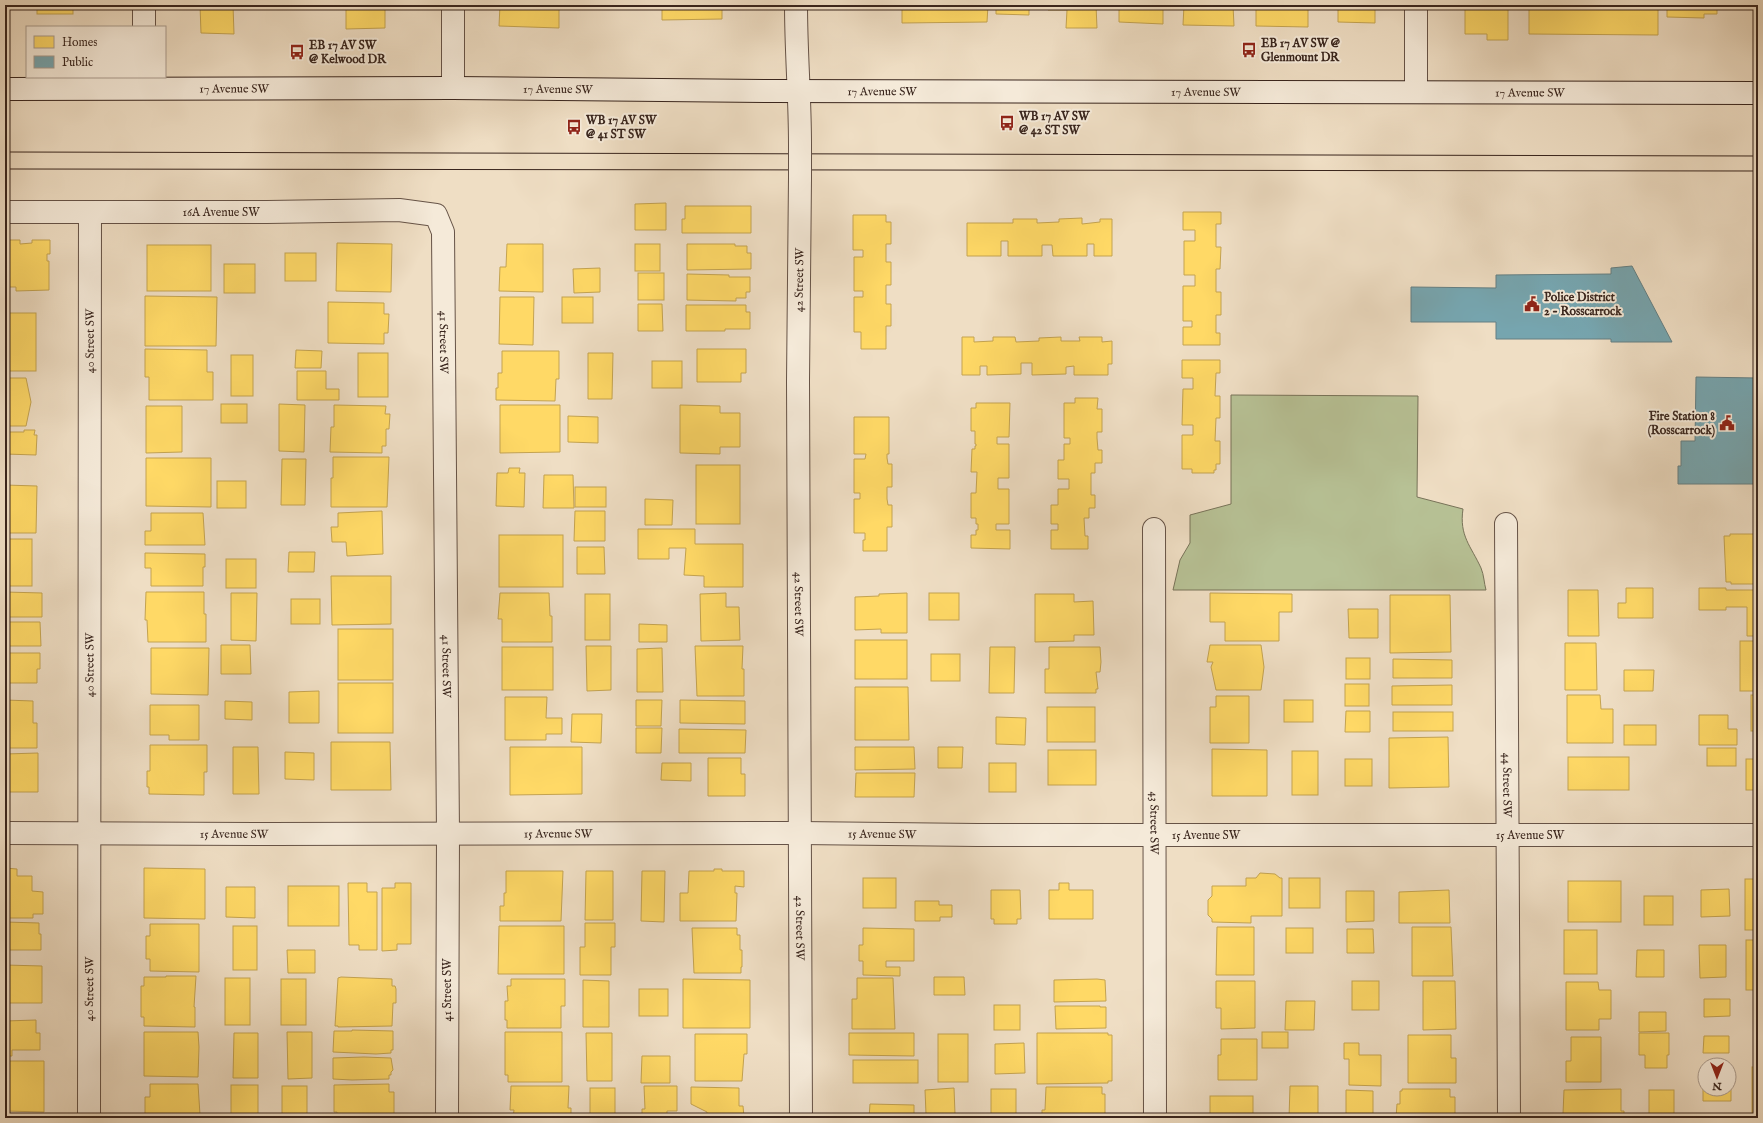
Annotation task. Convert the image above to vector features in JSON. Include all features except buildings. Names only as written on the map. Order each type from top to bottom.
[{"type":"street","points":[[144,5],[144,26]]},
{"type":"street","points":[[453,5],[453,88]]},
{"type":"street","name":"42 Street SW","points":[[796,5],[796,58],[800,90],[798,444],[801,1118]]},
{"type":"street","points":[[1416,5],[1416,92]]},
{"type":"street","name":"17 Avenue SW","points":[[5,89],[145,83],[453,88],[1758,93]]},
{"type":"street","name":"16A Avenue SW","points":[[5,212],[267,212],[399,210],[436,215]]},
{"type":"street","name":"40 Street SW","points":[[89,1118],[90,212]]},
{"type":"street","name":"41 Street SW","points":[[436,215],[443,232],[448,834],[447,1118]]},
{"type":"street","name":"44 Street SW","points":[[1506,524],[1509,1118]]},
{"type":"street","name":"43 Street SW","points":[[1154,529],[1155,1118]]},
{"type":"street","name":"15 Avenue SW","points":[[5,833],[1758,835]]},
{"type":"green space","points":[[1231,395],[1418,396],[1417,497],[1463,509],[1462,518],[1464,534],[1483,573],[1486,590],[1173,590],[1180,560],[1190,543],[1190,515],[1231,504]]},
{"type":"tram line","points":[[5,152],[1758,156]]},
{"type":"tram line","points":[[5,169],[1758,171]]},
{"type":"place","name":"EB 17 AV SW @ Glenmount DR","points":[[1249,50]]},
{"type":"place","name":"EB 17 AV SW @ Kelwood DR","points":[[297,52]]},
{"type":"place","name":"WB 17 AV SW @ 42 ST SW","points":[[1007,123]]},
{"type":"place","name":"WB 17 AV SW @ 41 ST SW","points":[[574,127]]},
{"type":"place","name":"Police District 2 - Rosscarrock","points":[[1532,304]]},
{"type":"place","name":"Fire Station 8 (Rosscarrock)","points":[[1727,423]]}]
